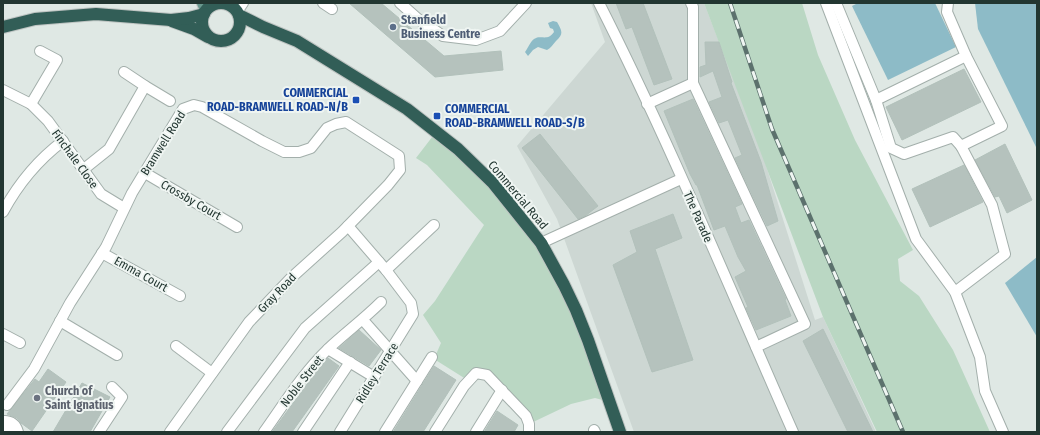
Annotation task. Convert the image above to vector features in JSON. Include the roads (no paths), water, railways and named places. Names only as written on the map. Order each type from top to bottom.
[{"type":"highway","points":[[3,27],[35,19],[96,14],[171,20],[189,18],[212,5],[232,6],[240,21],[239,28],[232,38]]},
{"type":"highway","name":"Commercial Road","points":[[232,6],[263,27],[297,41],[407,109],[458,149],[494,184],[541,243],[576,310],[620,432]]},
{"type":"highway","points":[[204,9],[202,19],[204,30],[211,39]]},
{"type":"highway","points":[[171,20],[194,29],[211,39],[221,41],[232,38],[248,30],[263,27]]},
{"type":"street","points":[[323,3],[332,9]]},
{"type":"street","points":[[400,3],[418,19],[443,36],[476,40],[500,31],[526,3]]},
{"type":"street","name":"The Parade","points":[[599,3],[624,52],[793,432]]},
{"type":"street","points":[[691,3],[693,83],[805,324],[756,347]]},
{"type":"street","points":[[826,3],[916,239],[955,292],[980,357],[985,391],[1003,432]]},
{"type":"street","points":[[836,3],[876,100],[892,148],[904,154],[953,137],[962,146],[992,205],[1005,254],[955,292]]},
{"type":"street","points":[[948,3],[948,12],[966,56],[1002,126],[962,146]]},
{"type":"street","points":[[31,104],[56,60],[40,51]]},
{"type":"street","points":[[876,100],[966,56]]},
{"type":"street","points":[[124,72],[170,100]]},
{"type":"street","points":[[647,104],[693,83]]},
{"type":"street","points":[[84,169],[109,149],[145,86]]},
{"type":"street","name":"Finchale Close","points":[[3,90],[31,104],[48,121],[101,194],[124,208]]},
{"type":"street","name":"Bramwell Road","points":[[7,405],[34,369],[70,303],[102,253],[121,218],[124,208],[183,109],[194,105],[202,107],[284,152],[299,152],[311,148],[327,128],[346,122],[399,156],[400,170]]},
{"type":"street","points":[[4,206],[29,172],[48,153],[63,142]]},
{"type":"street","name":"Gray Road","points":[[170,432],[250,322],[291,278],[348,226],[388,185],[400,170]]},
{"type":"street","name":"Crossby Court","points":[[145,173],[237,227]]},
{"type":"street","points":[[541,243],[681,179]]},
{"type":"street","points":[[227,432],[304,328],[434,225]]},
{"type":"street","points":[[348,226],[383,266]]},
{"type":"street","name":"Emma Court","points":[[102,253],[180,296]]},
{"type":"street","name":"Ridley Terrace","points":[[340,432],[413,314],[411,303],[383,266]]},
{"type":"street","name":"Noble Street","points":[[264,432],[308,370],[328,349],[363,320],[381,302]]},
{"type":"street","points":[[363,320],[417,381]]},
{"type":"street","points":[[60,321],[117,355]]},
{"type":"street","points":[[3,334],[20,343]]},
{"type":"street","points":[[176,346],[212,373]]},
{"type":"street","points":[[328,349],[374,377]]},
{"type":"street","points":[[385,432],[432,357]]},
{"type":"street","points":[[303,432],[350,362]]},
{"type":"street","points":[[434,432],[469,381],[476,374],[487,375],[526,416],[529,424],[529,432]]},
{"type":"street","points":[[99,432],[122,397],[112,387]]},
{"type":"street","points":[[476,432],[502,390]]},
{"type":"street","points":[[14,432],[11,432],[5,426],[4,421],[10,421],[16,427],[18,432]]},
{"type":"water","points":[[858,3],[935,3],[956,47],[888,80],[852,6]]},
{"type":"water","points":[[975,3],[1037,3],[1037,149],[978,29]]},
{"type":"water","points":[[553,21],[557,22],[560,28],[560,36],[547,50],[538,47],[528,56],[525,52],[533,40],[539,37],[549,37],[554,32],[548,23]]},
{"type":"water","points":[[1037,257],[1037,337],[1005,283]]},
{"type":"railway","points":[[730,3],[772,129],[903,432]]},
{"type":"place","name":"Stanfield Business Centre","points":[[393,27]]},
{"type":"place","name":"COMMERCIAL ROAD-BRAMWELL ROAD-N/B","points":[[356,100]]},
{"type":"place","name":"COMMERCIAL ROAD-BRAMWELL ROAD-S/B","points":[[437,116]]},
{"type":"place","name":"Church of Saint Ignatius","points":[[37,398]]}]
